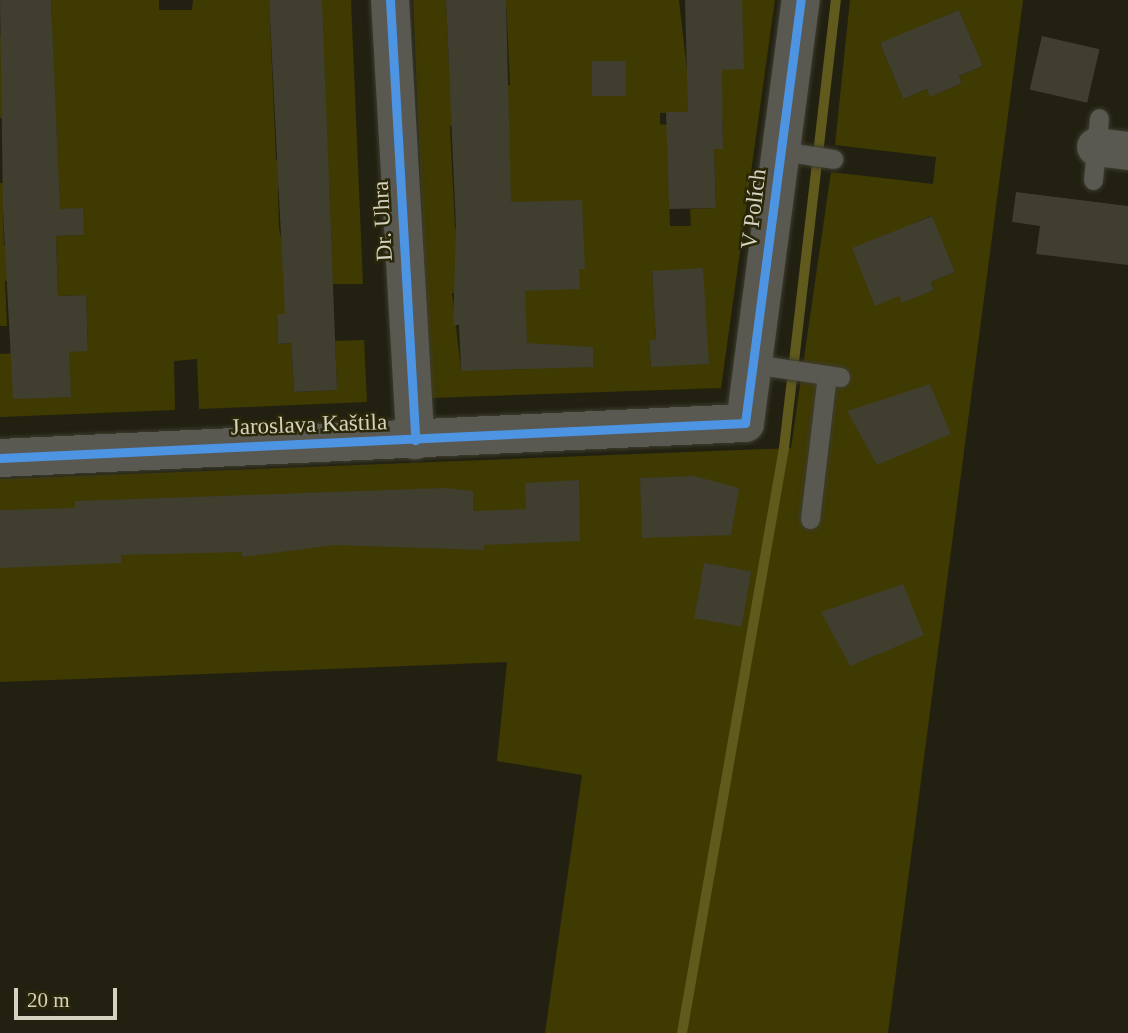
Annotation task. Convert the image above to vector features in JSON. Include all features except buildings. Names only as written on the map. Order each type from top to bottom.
[{"type":"street","name":"Dr. Uhra","points":[[390,0],[415,440]]},
{"type":"street","name":"V Polích","points":[[745,423],[760,365],[791,153],[801,0]]},
{"type":"street","name":"Jaroslava Kaštila","points":[[0,458],[745,423]]},
{"type":"lane","points":[[791,153],[833,159]]},
{"type":"lane","points":[[760,365],[828,375],[810,519]]},
{"type":"shaded area","points":[[51,0],[159,0],[159,10],[192,10],[193,0],[269,0],[276,160],[301,159],[322,0],[351,0],[363,284],[332,284],[329,186],[278,187],[279,228],[296,313],[277,315],[278,344],[291,343],[294,392],[337,390],[335,341],[364,340],[367,402],[199,409],[197,359],[174,361],[175,410],[0,417],[0,354],[88,350],[86,295],[58,296],[56,236],[84,235],[82,209],[3,211],[4,246],[14,245],[15,280],[5,281],[7,326],[0,326],[0,183],[58,181],[56,117],[0,118],[0,34],[52,32]]},
{"type":"shaded area","points":[[413,0],[446,0],[450,87],[510,85],[506,0],[679,0],[687,70],[742,0],[775,0],[721,388],[430,398]],"holes":[[[593,61],[626,61],[626,96],[592,96]],[[712,111],[723,120],[723,149],[714,149],[716,208],[690,209],[691,226],[670,226],[667,125],[660,124],[660,113]],[[463,125],[512,226],[455,228],[450,126]],[[652,271],[709,363],[651,366],[649,340],[656,340]],[[452,293],[458,293],[527,369],[461,370]]]},
{"type":"shaded area","points":[[850,0],[1023,0],[888,1033],[545,1033],[582,775],[497,761],[507,662],[0,682],[0,479],[791,448],[831,172],[933,184],[936,157],[835,145]],"holes":[[[959,10],[983,66],[959,76],[962,83],[946,90],[930,96],[927,89],[903,99],[880,43],[942,24],[940,18]],[[931,216],[955,272],[931,282],[934,290],[899,296],[912,224]]]},
{"type":"waterway","points":[[682,1033],[784,448],[836,0]]},
{"type":"cycle path","points":[[390,0],[415,440]]},
{"type":"cycle path","points":[[0,458],[745,423],[801,0]]}]
